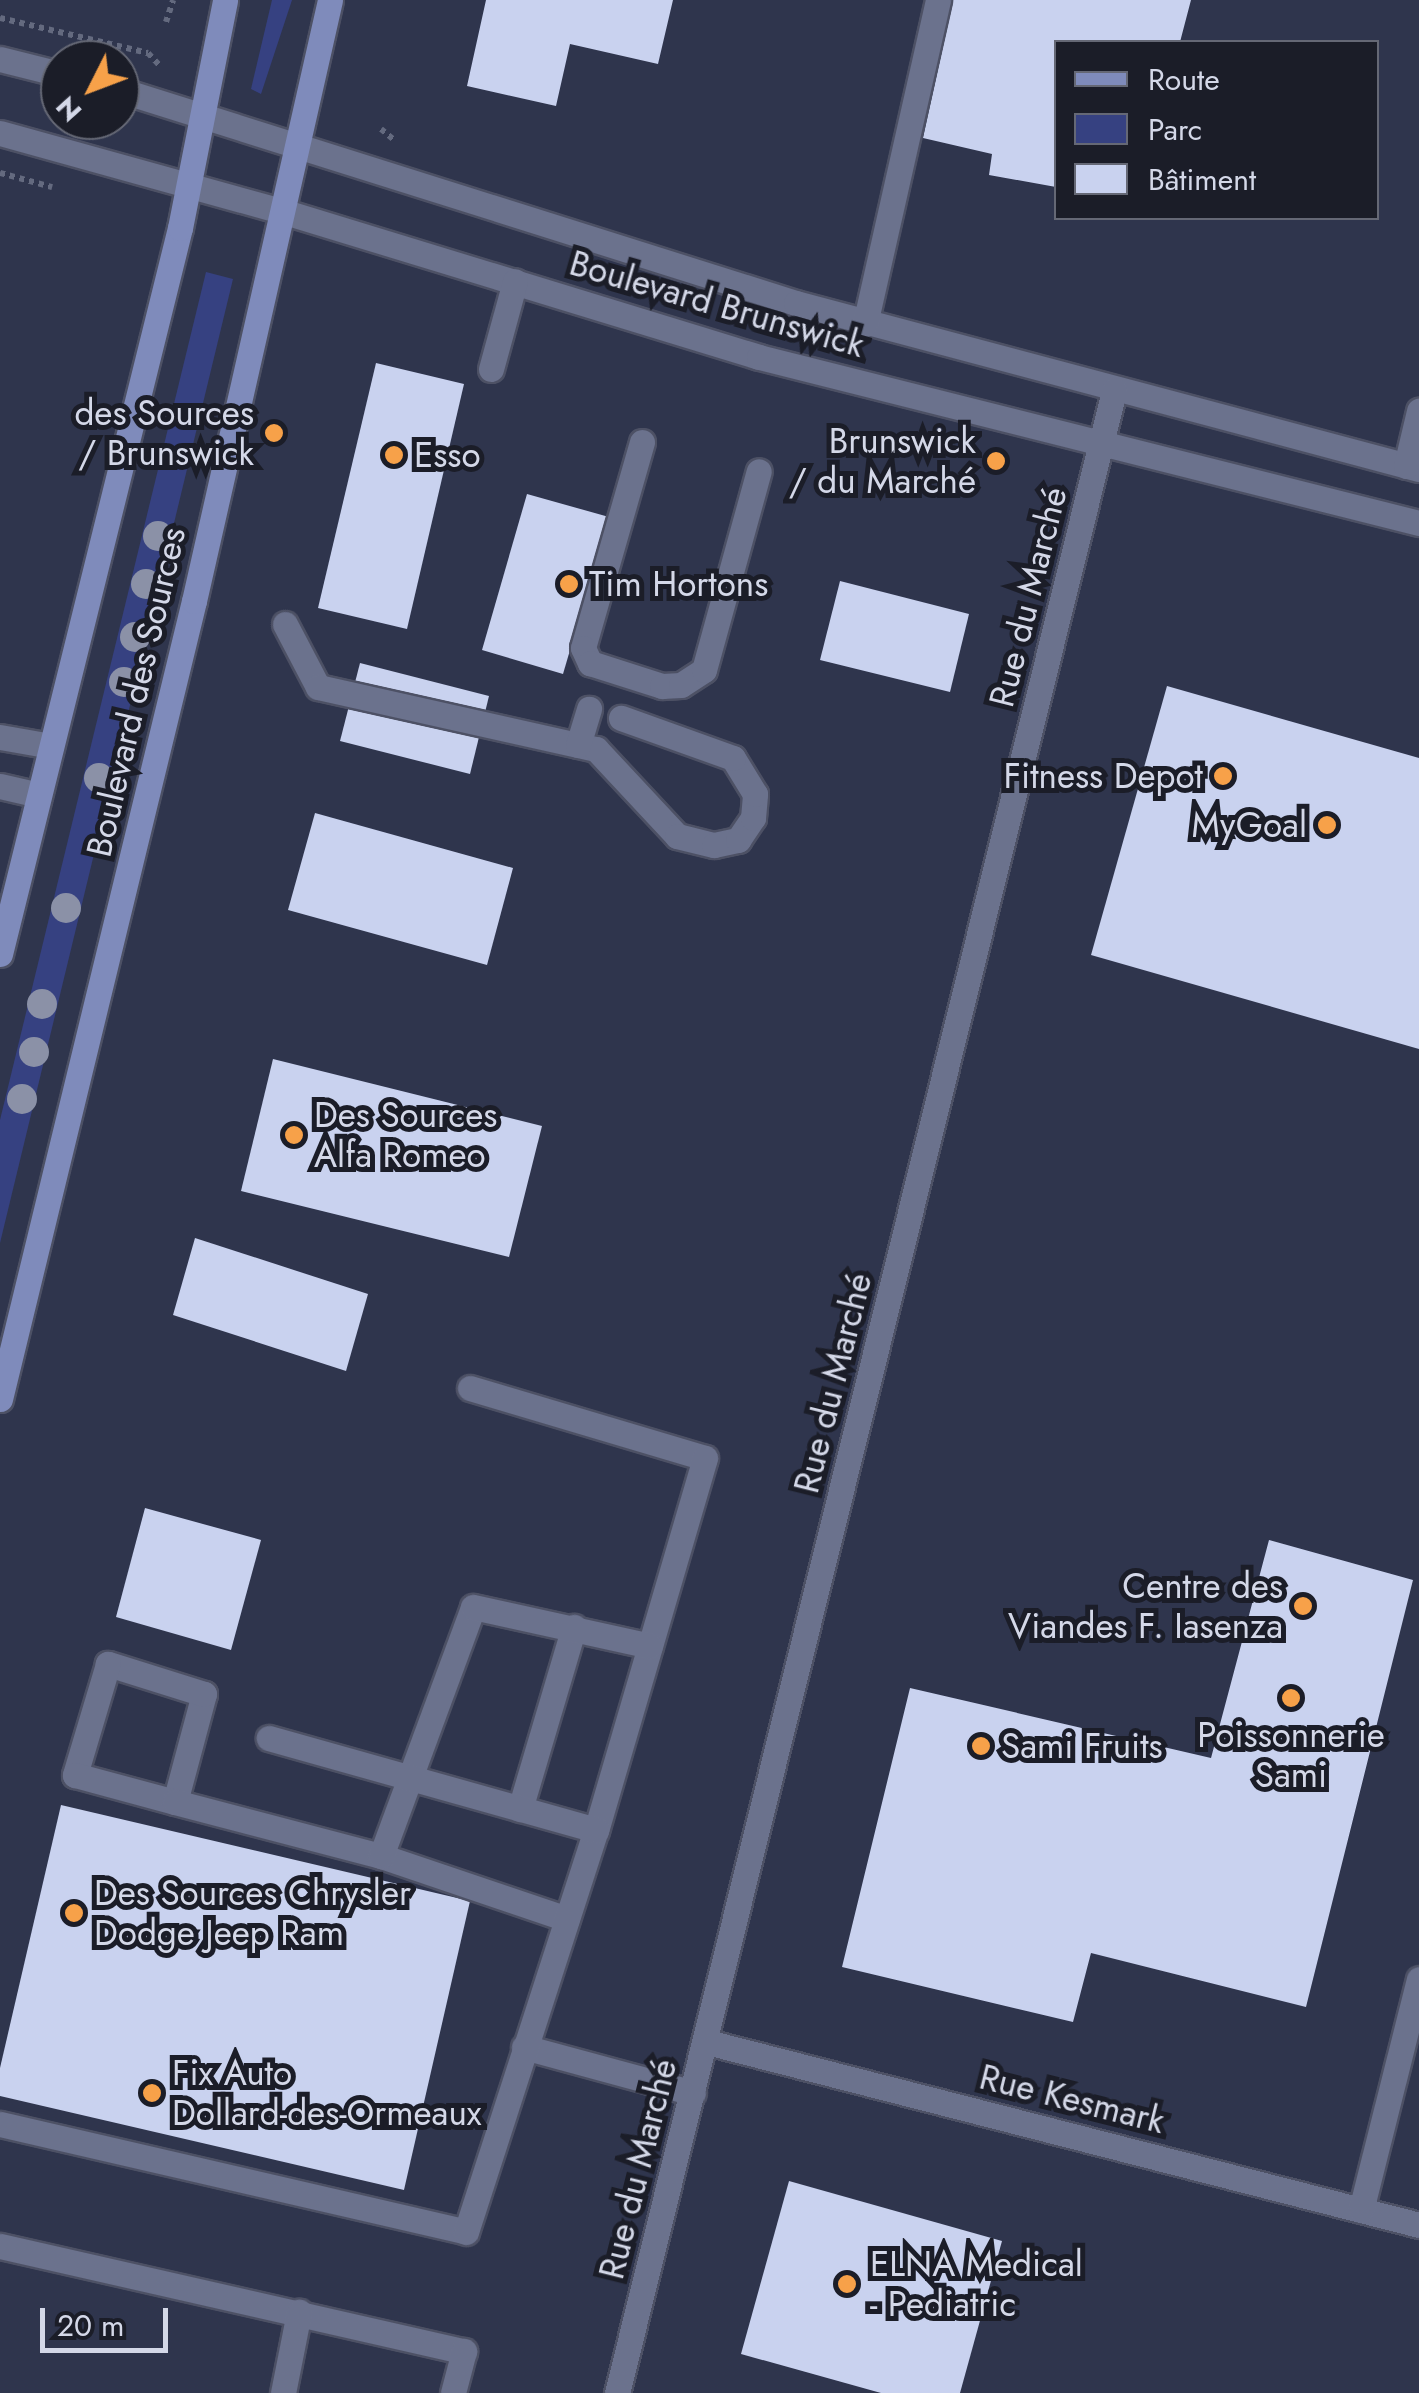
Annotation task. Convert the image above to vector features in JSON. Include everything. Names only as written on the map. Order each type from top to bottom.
[{"type":"main road","name":"Boulevard des Sources","points":[[0,954],[188,184],[224,0]]},
{"type":"main road","name":"Boulevard des Sources","points":[[0,1398],[285,212],[330,0]]},
{"type":"street","points":[[865,324],[938,0]]},
{"type":"street","points":[[0,59],[40,69]]},
{"type":"street","name":"Boulevard Brunswick","points":[[140,96],[865,324],[1412,468]]},
{"type":"street","name":"Boulevard Brunswick","points":[[0,134],[285,212],[759,358],[1419,523]]},
{"type":"street","points":[[490,370],[515,281]]},
{"type":"street","name":"Rue du Marché","points":[[617,2393],[1114,390]]},
{"type":"street","points":[[1412,468],[1419,411]]},
{"type":"street","points":[[642,442],[582,648],[590,663],[662,686],[681,685],[704,670],[759,471]]},
{"type":"street","points":[[284,624],[318,687],[596,749],[677,836],[714,846],[738,840],[752,818],[755,794],[733,758],[620,718]]},
{"type":"street","points":[[578,745],[589,709]]},
{"type":"street","points":[[0,737],[51,746]]},
{"type":"street","points":[[0,786],[38,795]]},
{"type":"street","points":[[0,2124],[466,2232],[596,1830],[705,1458],[470,1388]]},
{"type":"street","points":[[381,1856],[473,1607],[650,1646]]},
{"type":"street","points":[[520,1809],[574,1628]]},
{"type":"street","points":[[175,1802],[204,1694],[108,1664],[75,1777],[381,1856],[567,1919]]},
{"type":"street","points":[[269,1738],[411,1774],[596,1830]]},
{"type":"street","points":[[1361,2210],[1419,1979]]},
{"type":"street","name":"Rue Kesmark","points":[[707,2042],[1419,2224]]},
{"type":"street","points":[[524,2048],[692,2093]]},
{"type":"street","points":[[0,2246],[464,2351],[453,2393]]},
{"type":"street","points":[[282,2393],[299,2312]]},
{"type":"path","points":[[166,22],[173,0]]},
{"type":"path","points":[[0,18],[148,53]]},
{"type":"green space","points":[[272,0],[292,0],[261,94],[251,89]]},
{"type":"green space","points":[[206,272],[233,279],[0,1243],[0,1120]]},
{"type":"building","points":[[486,0],[673,0],[658,64],[570,44],[556,106],[467,86]]},
{"type":"building","points":[[953,0],[1191,0],[1181,40],[1054,40],[1054,187],[989,175],[992,154],[923,138]]},
{"type":"building","points":[[376,363],[464,384],[407,629],[318,608]]},
{"type":"building","points":[[527,494],[609,517],[563,674],[482,650]]},
{"type":"building","points":[[840,581],[969,614],[950,692],[820,660]]},
{"type":"building","points":[[360,663],[489,696],[470,774],[340,741]]},
{"type":"building","points":[[1167,686],[1419,758],[1419,1049],[1091,955]]},
{"type":"building","points":[[315,813],[513,868],[487,965],[288,910]]},
{"type":"building","points":[[273,1059],[542,1126],[509,1257],[241,1191]]},
{"type":"building","points":[[195,1238],[368,1294],[346,1371],[173,1315]]},
{"type":"building","points":[[145,1508],[261,1540],[231,1650],[116,1617]]},
{"type":"building","points":[[1269,1540],[1413,1580],[1306,2007],[1091,1953],[1073,2022],[842,1967],[910,1688],[1211,1758]]},
{"type":"building","points":[[61,1805],[470,1901],[404,2190],[0,2096],[0,2068]]},
{"type":"building","points":[[789,2181],[1002,2241],[960,2393],[881,2393],[741,2354]]},
{"type":"place","name":"des Sources / Brunswick","points":[[274,433]]},
{"type":"place","name":"Esso","points":[[394,455]]},
{"type":"place","name":"Brunswick / du Marché","points":[[996,461]]},
{"type":"place","name":"Tim Hortons","points":[[569,584]]},
{"type":"place","name":"Fitness Depot","points":[[1223,776]]},
{"type":"place","name":"MyGoal","points":[[1327,825]]},
{"type":"place","name":"Des Sources Alfa Romeo","points":[[294,1135]]},
{"type":"place","name":"Centre des Viandes F. Iasenza","points":[[1303,1606]]},
{"type":"place","name":"Poissonnerie Sami","points":[[1291,1698]]},
{"type":"place","name":"Sami Fruits","points":[[981,1746]]},
{"type":"place","name":"Des Sources Chrysler Dodge Jeep Ram","points":[[74,1913]]},
{"type":"place","name":"Fix Auto Dollard-des-Ormeaux","points":[[152,2093]]},
{"type":"place","name":"ELNA Medical - Pediatric","points":[[847,2284]]}]
